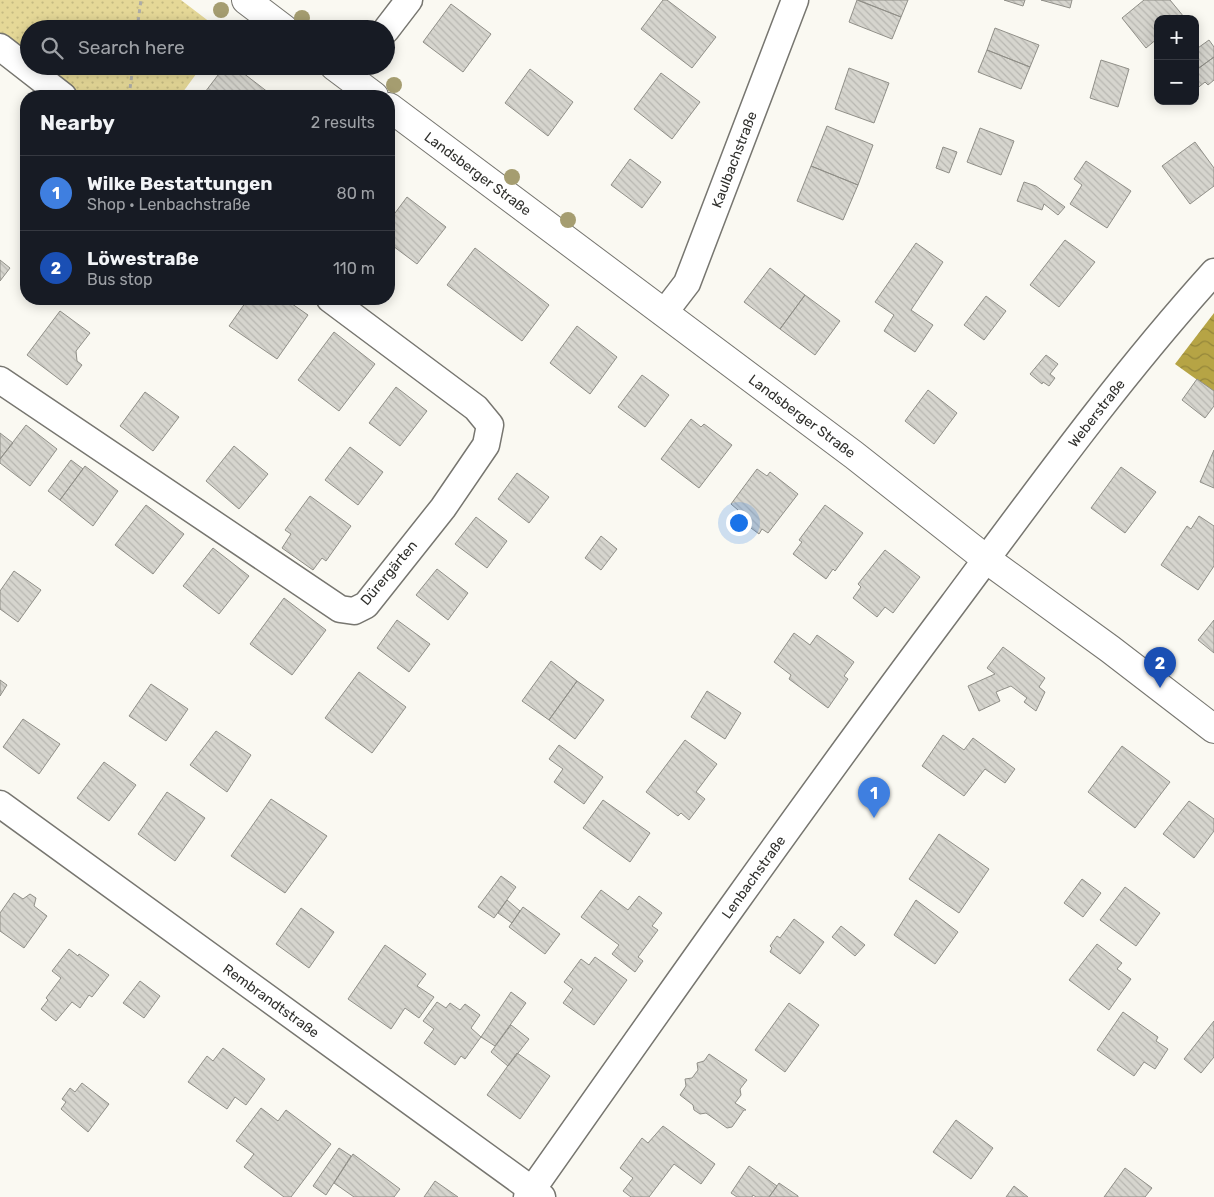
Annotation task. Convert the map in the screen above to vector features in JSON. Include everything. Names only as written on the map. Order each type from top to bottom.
[{"type":"street","points":[[246,0],[272,20]]},
{"type":"street","points":[[394,20],[409,0]]},
{"type":"street","name":"Kaulbachstraße","points":[[664,313],[686,283],[795,0]]},
{"type":"street","points":[[0,46],[20,62]]},
{"type":"street","points":[[37,75],[55,90]]},
{"type":"street","points":[[352,75],[368,90]]},
{"type":"street","name":"Landsberger Straße","points":[[395,111],[854,455],[986,559],[1110,649],[1214,729]]},
{"type":"street","name":"Weberstraße","points":[[986,559],[1118,386],[1163,330],[1214,272]]},
{"type":"street","name":"Dürergärten","points":[[0,380],[340,609],[354,611],[366,606],[443,508],[486,445],[490,426],[476,408],[338,305]]},
{"type":"street","name":"Lenbachstraße","points":[[534,1195],[761,865],[986,559]]},
{"type":"street","name":"Rembrandtstraße","points":[[0,804],[534,1195]]},
{"type":"path","points":[[138,20],[141,0]]},
{"type":"path","points":[[130,90],[131,75]]},
{"type":"shaded area","points":[[0,0],[181,0],[207,20],[20,20],[20,51],[0,36]]},
{"type":"shaded area","points":[[52,75],[195,75],[184,90],[72,90]]},
{"type":"water","points":[[1214,313],[1214,392],[1175,364]]},
{"type":"building","points":[[663,0],[667,0],[716,37],[692,68],[641,29]]},
{"type":"building","points":[[857,0],[901,17],[892,39],[849,22]]},
{"type":"building","points":[[858,0],[908,0],[901,17]]},
{"type":"building","points":[[1004,0],[1025,0],[1023,6]]},
{"type":"building","points":[[1041,0],[1072,0],[1070,8]]},
{"type":"building","points":[[1144,0],[1170,0],[1182,15],[1154,15],[1154,41],[1146,48],[1122,18]]},
{"type":"building","points":[[451,4],[491,34],[463,72],[423,42]]},
{"type":"building","points":[[995,28],[1039,45],[1030,67],[987,50]]},
{"type":"building","points":[[1209,40],[1214,47],[1214,57],[1199,68],[1199,60],[1199,47]]},
{"type":"building","points":[[987,50],[1030,67],[1021,89],[978,72]]},
{"type":"building","points":[[1214,57],[1214,80],[1208,85],[1205,82],[1199,87],[1199,68]]},
{"type":"building","points":[[1101,60],[1129,69],[1118,107],[1090,98]]},
{"type":"building","points":[[849,68],[889,83],[874,123],[835,109]]},
{"type":"building","points":[[530,69],[573,102],[548,136],[505,103]]},
{"type":"building","points":[[661,73],[700,102],[672,139],[634,109]]},
{"type":"building","points":[[218,75],[246,75],[265,90],[207,90]]},
{"type":"building","points":[[827,126],[873,145],[858,185],[811,166]]},
{"type":"building","points":[[980,128],[1014,141],[1001,175],[967,162]]},
{"type":"building","points":[[1195,142],[1214,168],[1214,186],[1190,204],[1162,166]]},
{"type":"building","points":[[943,147],[957,152],[949,173],[936,168]]},
{"type":"building","points":[[630,159],[661,182],[642,208],[611,185]]},
{"type":"building","points":[[1086,161],[1131,191],[1107,228],[1070,204],[1082,185],[1074,179]]},
{"type":"building","points":[[811,166],[858,185],[843,220],[797,201]]},
{"type":"building","points":[[1024,182],[1036,186],[1065,207],[1058,215],[1044,204],[1042,210],[1017,201]]},
{"type":"building","points":[[407,197],[446,227],[417,264],[395,248],[395,213]]},
{"type":"building","points":[[1065,240],[1095,262],[1059,307],[1030,285]]},
{"type":"building","points":[[916,243],[943,262],[911,310],[933,325],[915,352],[884,331],[894,315],[875,302]]},
{"type":"building","points":[[475,248],[549,305],[522,341],[447,285]]},
{"type":"building","points":[[0,260],[10,268],[0,281]]},
{"type":"building","points":[[770,268],[805,295],[780,329],[744,302]]},
{"type":"building","points":[[805,295],[840,321],[815,355],[780,329]]},
{"type":"building","points":[[986,296],[1006,311],[984,340],[964,325]]},
{"type":"building","points":[[244,305],[294,305],[308,315],[277,359],[229,326]]},
{"type":"building","points":[[60,311],[90,333],[76,351],[77,361],[82,365],[67,385],[27,355]]},
{"type":"building","points":[[577,326],[617,357],[590,394],[550,363]]},
{"type":"building","points":[[334,332],[375,364],[339,411],[298,380]]},
{"type":"building","points":[[1046,355],[1058,364],[1050,374],[1055,378],[1049,386],[1043,382],[1042,384],[1030,374]]},
{"type":"building","points":[[642,375],[669,395],[645,427],[618,407]]},
{"type":"building","points":[[1197,379],[1214,391],[1214,406],[1205,418],[1182,400]]},
{"type":"building","points":[[396,387],[427,411],[400,446],[369,423]]},
{"type":"building","points":[[928,390],[957,413],[934,444],[905,421]]},
{"type":"building","points":[[145,392],[179,417],[153,451],[120,426]]},
{"type":"building","points":[[691,419],[701,427],[704,424],[732,445],[699,488],[661,459]]},
{"type":"building","points":[[26,425],[57,449],[30,486],[0,463],[0,459]]},
{"type":"building","points":[[0,433],[13,443],[0,459]]},
{"type":"building","points":[[234,446],[268,474],[239,509],[206,481]]},
{"type":"building","points":[[350,447],[383,472],[358,505],[325,480]]},
{"type":"building","points":[[1214,450],[1214,488],[1200,482]]},
{"type":"building","points":[[71,460],[83,469],[60,500],[48,491]]},
{"type":"building","points":[[85,466],[118,491],[93,526],[60,500]]},
{"type":"building","points":[[1121,467],[1156,492],[1125,533],[1091,508]]},
{"type":"building","points":[[757,469],[767,476],[770,472],[798,494],[768,533],[762,529],[759,534],[743,522],[741,525],[733,518],[738,510],[731,504]]},
{"type":"building","points":[[517,473],[549,497],[529,523],[498,499]]},
{"type":"building","points":[[310,496],[351,526],[326,561],[322,558],[313,570],[282,548],[291,534],[285,530]]},
{"type":"building","points":[[146,505],[184,534],[153,574],[115,545]]},
{"type":"building","points":[[825,505],[863,533],[835,571],[833,569],[826,579],[793,554],[802,542],[799,540]]},
{"type":"building","points":[[1199,516],[1214,526],[1214,566],[1198,590],[1161,565],[1187,526],[1191,529]]},
{"type":"building","points":[[476,517],[507,541],[487,568],[455,544]]},
{"type":"building","points":[[601,536],[617,549],[601,570],[585,558]]},
{"type":"building","points":[[213,548],[249,576],[219,614],[183,586]]},
{"type":"building","points":[[885,550],[920,577],[893,613],[885,607],[877,617],[853,598],[861,587],[858,584]]},
{"type":"building","points":[[437,569],[468,593],[448,620],[416,595]]},
{"type":"building","points":[[14,571],[41,590],[18,622],[0,609],[0,591]]},
{"type":"building","points":[[284,598],[326,630],[292,675],[250,644]]},
{"type":"building","points":[[397,620],[430,644],[409,672],[377,648]]},
{"type":"building","points":[[1214,620],[1214,653],[1198,640]]},
{"type":"building","points":[[794,633],[810,645],[817,635],[854,662],[844,676],[848,679],[828,708],[789,679],[791,675],[774,662]]},
{"type":"building","points":[[1003,647],[1045,678],[1039,687],[1045,692],[1036,711],[1024,702],[1027,698],[1011,686],[996,692],[1000,701],[979,711],[968,686],[995,674],[987,668]]},
{"type":"building","points":[[551,661],[577,681],[549,720],[522,701]]},
{"type":"building","points":[[359,672],[406,707],[372,753],[325,718]]},
{"type":"building","points":[[0,680],[7,685],[0,696]]},
{"type":"building","points":[[577,681],[604,700],[575,739],[549,720]]},
{"type":"building","points":[[151,684],[188,709],[166,741],[129,716]]},
{"type":"building","points":[[707,691],[741,713],[725,739],[691,717]]},
{"type":"building","points":[[23,719],[60,744],[39,774],[3,747]]},
{"type":"building","points":[[216,731],[251,755],[227,792],[190,765]]},
{"type":"building","points":[[943,735],[964,750],[973,738],[1015,769],[1005,783],[985,769],[964,796],[922,766]]},
{"type":"building","points":[[685,740],[717,764],[696,792],[705,799],[689,820],[681,813],[678,816],[646,792]]},
{"type":"building","points":[[559,745],[603,777],[584,804],[554,782],[563,769],[549,759]]},
{"type":"building","points":[[1122,746],[1170,782],[1135,828],[1088,792]]},
{"type":"building","points":[[104,762],[136,785],[109,821],[77,798]]},
{"type":"building","points":[[167,792],[205,818],[175,861],[138,834]]},
{"type":"building","points":[[271,799],[327,836],[285,893],[231,856]]},
{"type":"building","points":[[603,800],[650,833],[630,862],[583,828]]},
{"type":"building","points":[[1189,801],[1214,819],[1214,831],[1194,858],[1163,834]]},
{"type":"building","points":[[939,834],[989,869],[959,913],[909,879]]},
{"type":"building","points":[[501,876],[516,887],[494,918],[478,907]]},
{"type":"building","points":[[1082,879],[1101,893],[1083,917],[1064,903]]},
{"type":"building","points":[[1125,887],[1160,913],[1136,946],[1100,920]]},
{"type":"building","points":[[601,890],[628,910],[639,896],[662,913],[652,926],[658,930],[638,957],[643,961],[635,972],[612,954],[619,945],[581,917]]},
{"type":"building","points":[[14,893],[23,899],[30,894],[36,898],[34,906],[47,916],[24,948],[0,931],[0,913]]},
{"type":"building","points":[[507,900],[520,911],[512,923],[498,913]]},
{"type":"building","points":[[916,900],[958,932],[935,964],[894,935]]},
{"type":"building","points":[[523,907],[560,934],[545,954],[509,927]]},
{"type":"building","points":[[301,908],[334,932],[309,968],[276,944]]},
{"type":"building","points":[[794,919],[824,942],[800,974],[770,952],[772,948],[770,946],[777,936],[780,938]]},
{"type":"building","points":[[841,926],[865,945],[855,956],[832,937]]},
{"type":"building","points":[[1097,944],[1122,963],[1117,969],[1131,979],[1109,1010],[1069,980]]},
{"type":"building","points":[[385,945],[426,974],[417,986],[434,997],[419,1018],[405,1008],[391,1029],[348,999]]},
{"type":"building","points":[[69,949],[109,975],[92,997],[89,995],[80,1008],[72,1002],[56,1021],[41,1009],[48,1000],[46,998],[61,978],[52,971]]},
{"type":"building","points":[[595,957],[627,980],[594,1025],[563,1003],[573,989],[564,982],[581,959],[589,965]]},
{"type":"building","points":[[140,981],[160,996],[144,1018],[123,1003]]},
{"type":"building","points":[[511,992],[526,1003],[495,1046],[481,1037]]},
{"type":"building","points":[[437,1002],[446,1008],[450,1003],[460,1010],[465,1004],[480,1015],[471,1028],[481,1037],[465,1059],[461,1056],[455,1065],[424,1043],[434,1029],[423,1021]]},
{"type":"building","points":[[789,1003],[819,1025],[785,1072],[755,1050]]},
{"type":"building","points":[[1123,1012],[1158,1037],[1156,1041],[1168,1049],[1155,1069],[1144,1062],[1134,1076],[1097,1050]]},
{"type":"building","points":[[1214,1021],[1214,1057],[1201,1073],[1184,1059]]},
{"type":"building","points":[[511,1025],[529,1039],[508,1066],[491,1052]]},
{"type":"building","points":[[223,1048],[265,1079],[246,1105],[235,1097],[227,1109],[188,1082],[207,1056],[213,1061]]},
{"type":"building","points":[[517,1053],[550,1076],[520,1119],[487,1095]]},
{"type":"building","points":[[709,1054],[747,1080],[740,1089],[741,1095],[735,1103],[746,1110],[744,1110],[732,1127],[727,1128],[706,1113],[700,1114],[694,1110],[693,1105],[680,1095],[686,1086],[685,1079],[692,1078],[698,1070],[697,1063],[704,1061]]},
{"type":"building","points":[[82,1083],[109,1104],[88,1132],[61,1109],[66,1102],[62,1099],[70,1088],[75,1092]]},
{"type":"building","points":[[261,1108],[278,1121],[286,1110],[331,1144],[291,1197],[284,1197],[244,1167],[254,1154],[236,1141]]},
{"type":"building","points":[[956,1120],[993,1148],[971,1179],[933,1152]]},
{"type":"building","points":[[663,1126],[715,1164],[701,1184],[674,1164],[649,1197],[631,1197],[623,1191],[633,1178],[620,1168],[642,1138],[648,1143]]},
{"type":"building","points":[[339,1148],[351,1156],[326,1195],[313,1186]]},
{"type":"building","points":[[353,1154],[400,1189],[394,1197],[354,1197],[334,1183]]},
{"type":"building","points":[[749,1166],[777,1186],[769,1197],[756,1197],[753,1195],[752,1197],[737,1197],[731,1193]]},
{"type":"building","points":[[1125,1168],[1152,1188],[1145,1197],[1104,1197]]},
{"type":"building","points":[[435,1181],[458,1197],[424,1197]]},
{"type":"building","points":[[779,1183],[798,1196],[798,1197],[769,1197]]},
{"type":"building","points":[[1014,1186],[1028,1197],[1006,1197]]},
{"type":"place","name":"Löwestraße","points":[[1160,688]]},
{"type":"place","name":"Wilke Bestattungen","points":[[874,818]]}]
